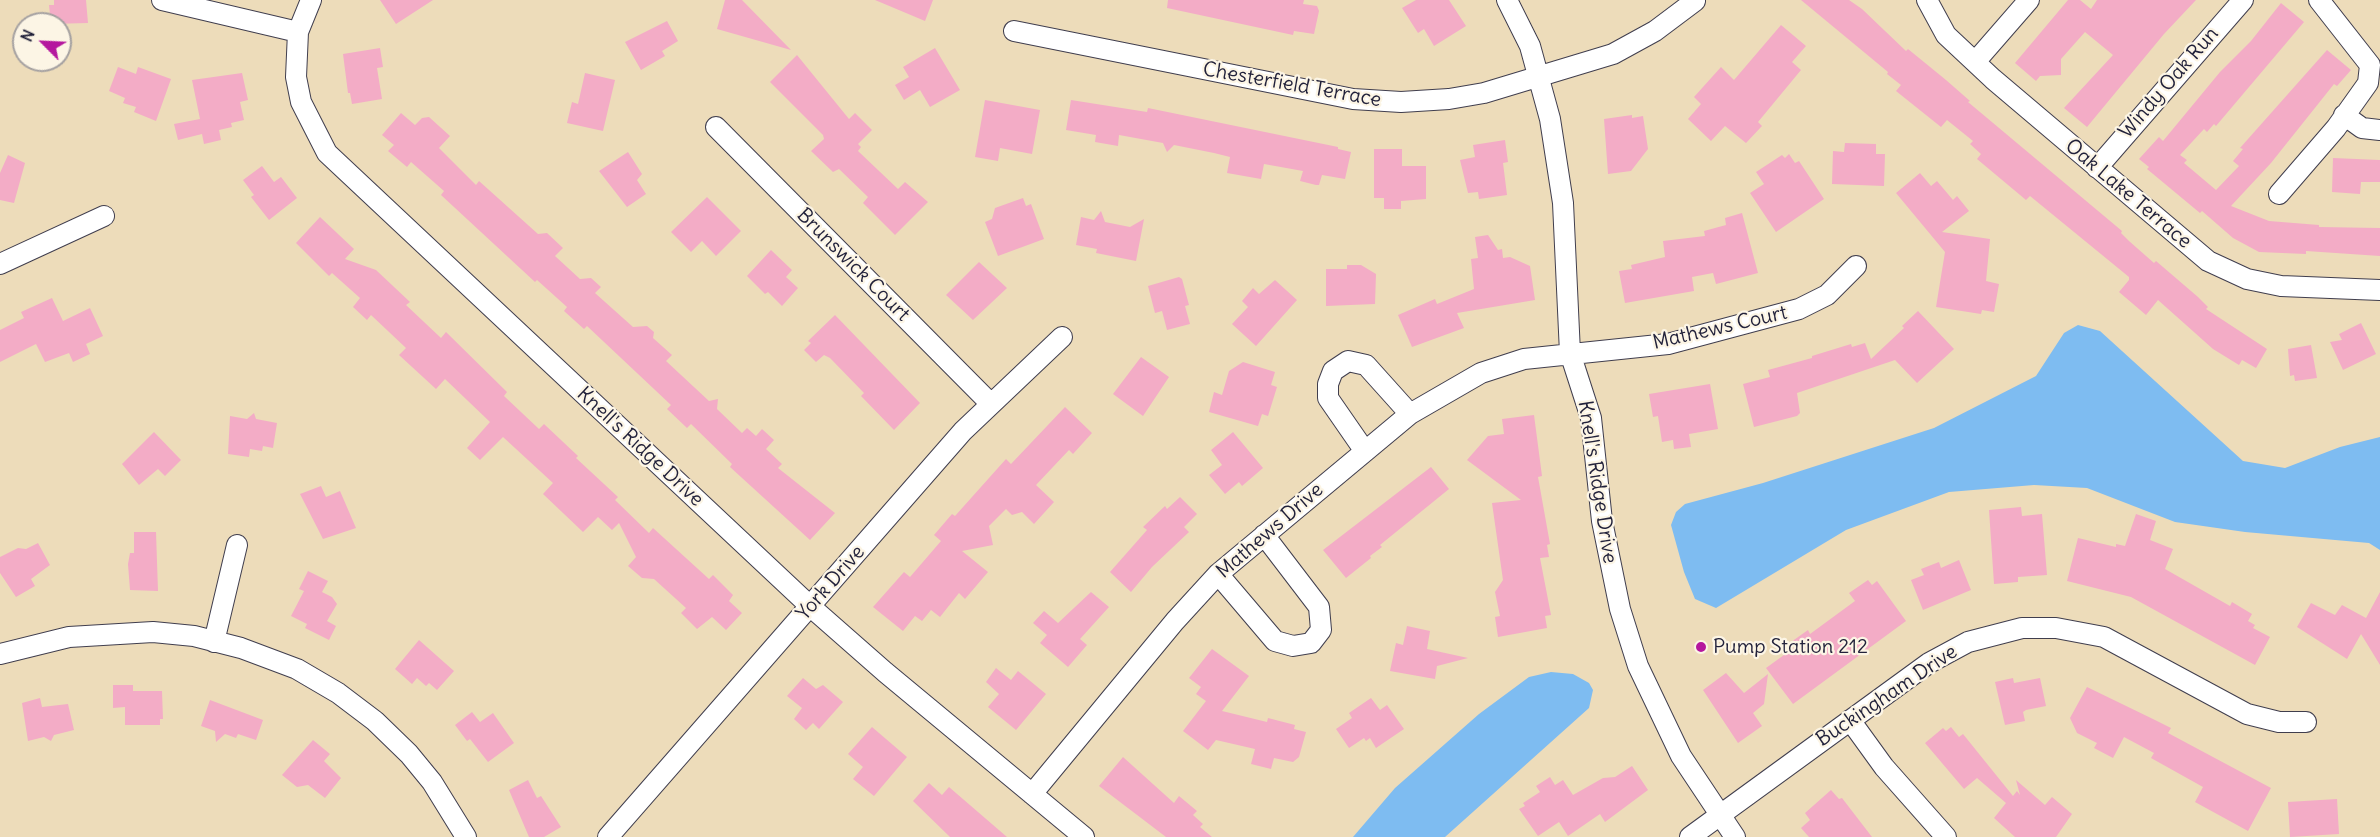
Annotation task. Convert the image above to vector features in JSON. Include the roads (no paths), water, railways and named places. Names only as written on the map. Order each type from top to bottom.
[{"type":"street","points":[[162,0],[298,32]]},
{"type":"street","name":"Knell's Ridge Drive","points":[[311,0],[298,32],[295,60],[301,102],[327,153],[811,607],[1084,837]]},
{"type":"street","name":"Knell's Ridge Drive","points":[[1508,0],[1524,30],[1550,119],[1563,203],[1570,353],[1591,418],[1602,520],[1620,609],[1638,666],[1681,756],[1719,816],[1736,837]]},
{"type":"street","name":"Oak Lake Terrace","points":[[1928,0],[1946,35],[1975,63],[2196,253],[2232,273],[2253,281],[2281,286],[2380,290]]},
{"type":"street","points":[[1975,63],[2029,0]]},
{"type":"street","name":"Windy Oak Run","points":[[2097,168],[2243,0]]},
{"type":"street","points":[[2279,195],[2364,90],[2375,70],[2319,0]]},
{"type":"street","name":"Chesterfield Terrace","points":[[1014,31],[1156,61],[1377,102],[1449,99],[1539,78],[1613,54],[1655,31],[1695,1]]},
{"type":"street","points":[[2344,115],[2362,129],[2380,130]]},
{"type":"street","name":"Brunswick Court","points":[[716,127],[991,404]]},
{"type":"street","points":[[0,264],[104,216]]},
{"type":"street","name":"Mathews Court","points":[[1570,353],[1668,344],[1799,309],[1827,295],[1856,266]]},
{"type":"street","name":"York Drive","points":[[608,837],[963,431],[1062,337]]},
{"type":"street","name":"Mathews Drive","points":[[1032,794],[1175,621],[1218,574],[1364,450],[1410,414],[1481,373],[1524,359],[1570,353]]},
{"type":"street","points":[[1364,450],[1328,398],[1328,384],[1333,371],[1348,361],[1366,365],[1410,414]]},
{"type":"street","points":[[1218,574],[1275,641],[1293,646],[1311,643],[1321,630],[1319,608],[1264,535]]},
{"type":"street","points":[[214,642],[237,545]]},
{"type":"street","name":"Buckingham Drive","points":[[1690,837],[1947,651],[1987,635],[2022,628],[2044,628],[2104,637],[2247,714],[2279,722],[2306,722]]},
{"type":"street","points":[[0,654],[69,637],[117,632],[194,636],[241,648],[297,669],[338,693],[375,721],[409,754],[432,782],[466,837]]},
{"type":"street","points":[[1850,720],[1884,767],[1946,837]]},
{"type":"water","points":[[2078,325],[2100,331],[2243,461],[2285,468],[2340,447],[2380,437],[2380,550],[2369,543],[2245,532],[2175,522],[2087,488],[2034,485],[1949,492],[1846,530],[1716,608],[1695,599],[1684,572],[1671,525],[1676,512],[1685,504],[1763,483],[1934,428],[2036,376],[2064,333]]},
{"type":"water","points":[[1551,672],[1573,674],[1589,683],[1593,690],[1589,708],[1445,837],[1353,837],[1395,788],[1479,714],[1529,677]]},
{"type":"place","name":"Pump Station 212","points":[[1701,647]]}]
